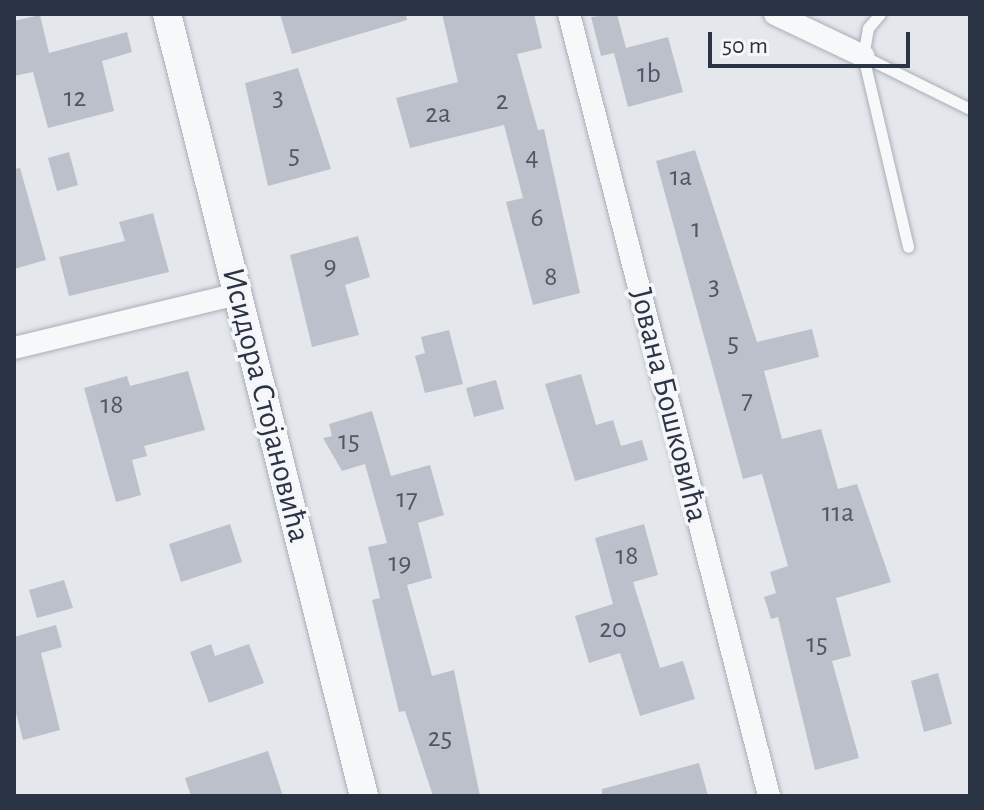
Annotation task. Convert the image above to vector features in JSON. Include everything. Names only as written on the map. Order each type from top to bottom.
[{"type":"street","name":"Исидора Стојановића","points":[[167,14],[364,796]]},
{"type":"street","name":"Јована Бошковића","points":[[569,14],[769,796]]},
{"type":"street","points":[[775,14],[863,56]]},
{"type":"street","points":[[14,348],[238,294]]},
{"type":"lane","points":[[880,14],[868,28],[863,56],[908,247]]},
{"type":"lane","points":[[863,56],[970,109]]},
{"type":"building","points":[[280,14],[406,14],[407,20],[292,54]]},
{"type":"building","points":[[442,14],[534,14],[542,48],[517,54],[538,130],[544,129],[580,293],[533,305],[506,202],[523,198],[504,125],[410,148],[396,98],[458,82]]},
{"type":"building","points":[[617,14],[626,48],[668,37],[683,92],[628,107],[614,53],[601,56],[591,17]]},
{"type":"building","points":[[40,15],[49,53],[127,32],[132,52],[102,61],[114,111],[48,128],[33,72],[14,76],[14,21]]},
{"type":"building","points":[[298,68],[331,169],[268,186],[245,83]]},
{"type":"building","points":[[695,150],[757,342],[812,329],[819,357],[764,371],[782,439],[821,429],[838,489],[857,484],[891,582],[836,598],[851,656],[832,661],[859,758],[815,770],[778,617],[771,619],[764,597],[776,593],[770,572],[788,566],[762,474],[743,479],[656,161]]},
{"type":"building","points":[[69,152],[78,185],[57,191],[48,158]]},
{"type":"building","points":[[20,168],[46,260],[14,269],[14,169]]},
{"type":"building","points":[[153,213],[169,272],[69,296],[59,257],[125,241],[119,222]]},
{"type":"building","points":[[358,236],[370,277],[345,285],[359,335],[312,347],[290,255]]},
{"type":"building","points":[[449,330],[463,384],[425,393],[415,356],[425,353],[421,337]]},
{"type":"building","points":[[188,371],[205,430],[144,446],[147,456],[132,460],[141,495],[116,502],[84,388],[127,376],[130,386]]},
{"type":"building","points":[[581,374],[596,425],[613,420],[621,446],[642,440],[648,460],[575,481],[545,384]]},
{"type":"building","points":[[496,380],[504,409],[474,417],[466,388]]},
{"type":"building","points":[[372,411],[391,476],[430,465],[444,515],[418,523],[432,578],[407,585],[432,676],[454,670],[480,796],[433,796],[405,711],[399,712],[372,600],[380,598],[368,547],[387,543],[365,464],[342,471],[323,438],[332,436],[329,424]]},
{"type":"building","points":[[230,524],[242,562],[181,582],[169,544]]},
{"type":"building","points":[[644,524],[658,575],[633,582],[660,668],[683,661],[695,699],[640,716],[620,653],[589,663],[575,616],[613,604],[595,538]]},
{"type":"building","points":[[64,580],[73,608],[37,618],[29,590]]},
{"type":"building","points":[[56,625],[62,647],[41,653],[60,730],[23,740],[14,705],[14,637]]},
{"type":"building","points":[[211,644],[215,656],[249,644],[264,683],[209,703],[190,652]]},
{"type":"building","points":[[938,673],[952,724],[924,732],[911,681]]},
{"type":"building","points":[[268,751],[283,796],[191,796],[185,778]]},
{"type":"building","points":[[699,763],[708,796],[602,796],[602,789]]}]
